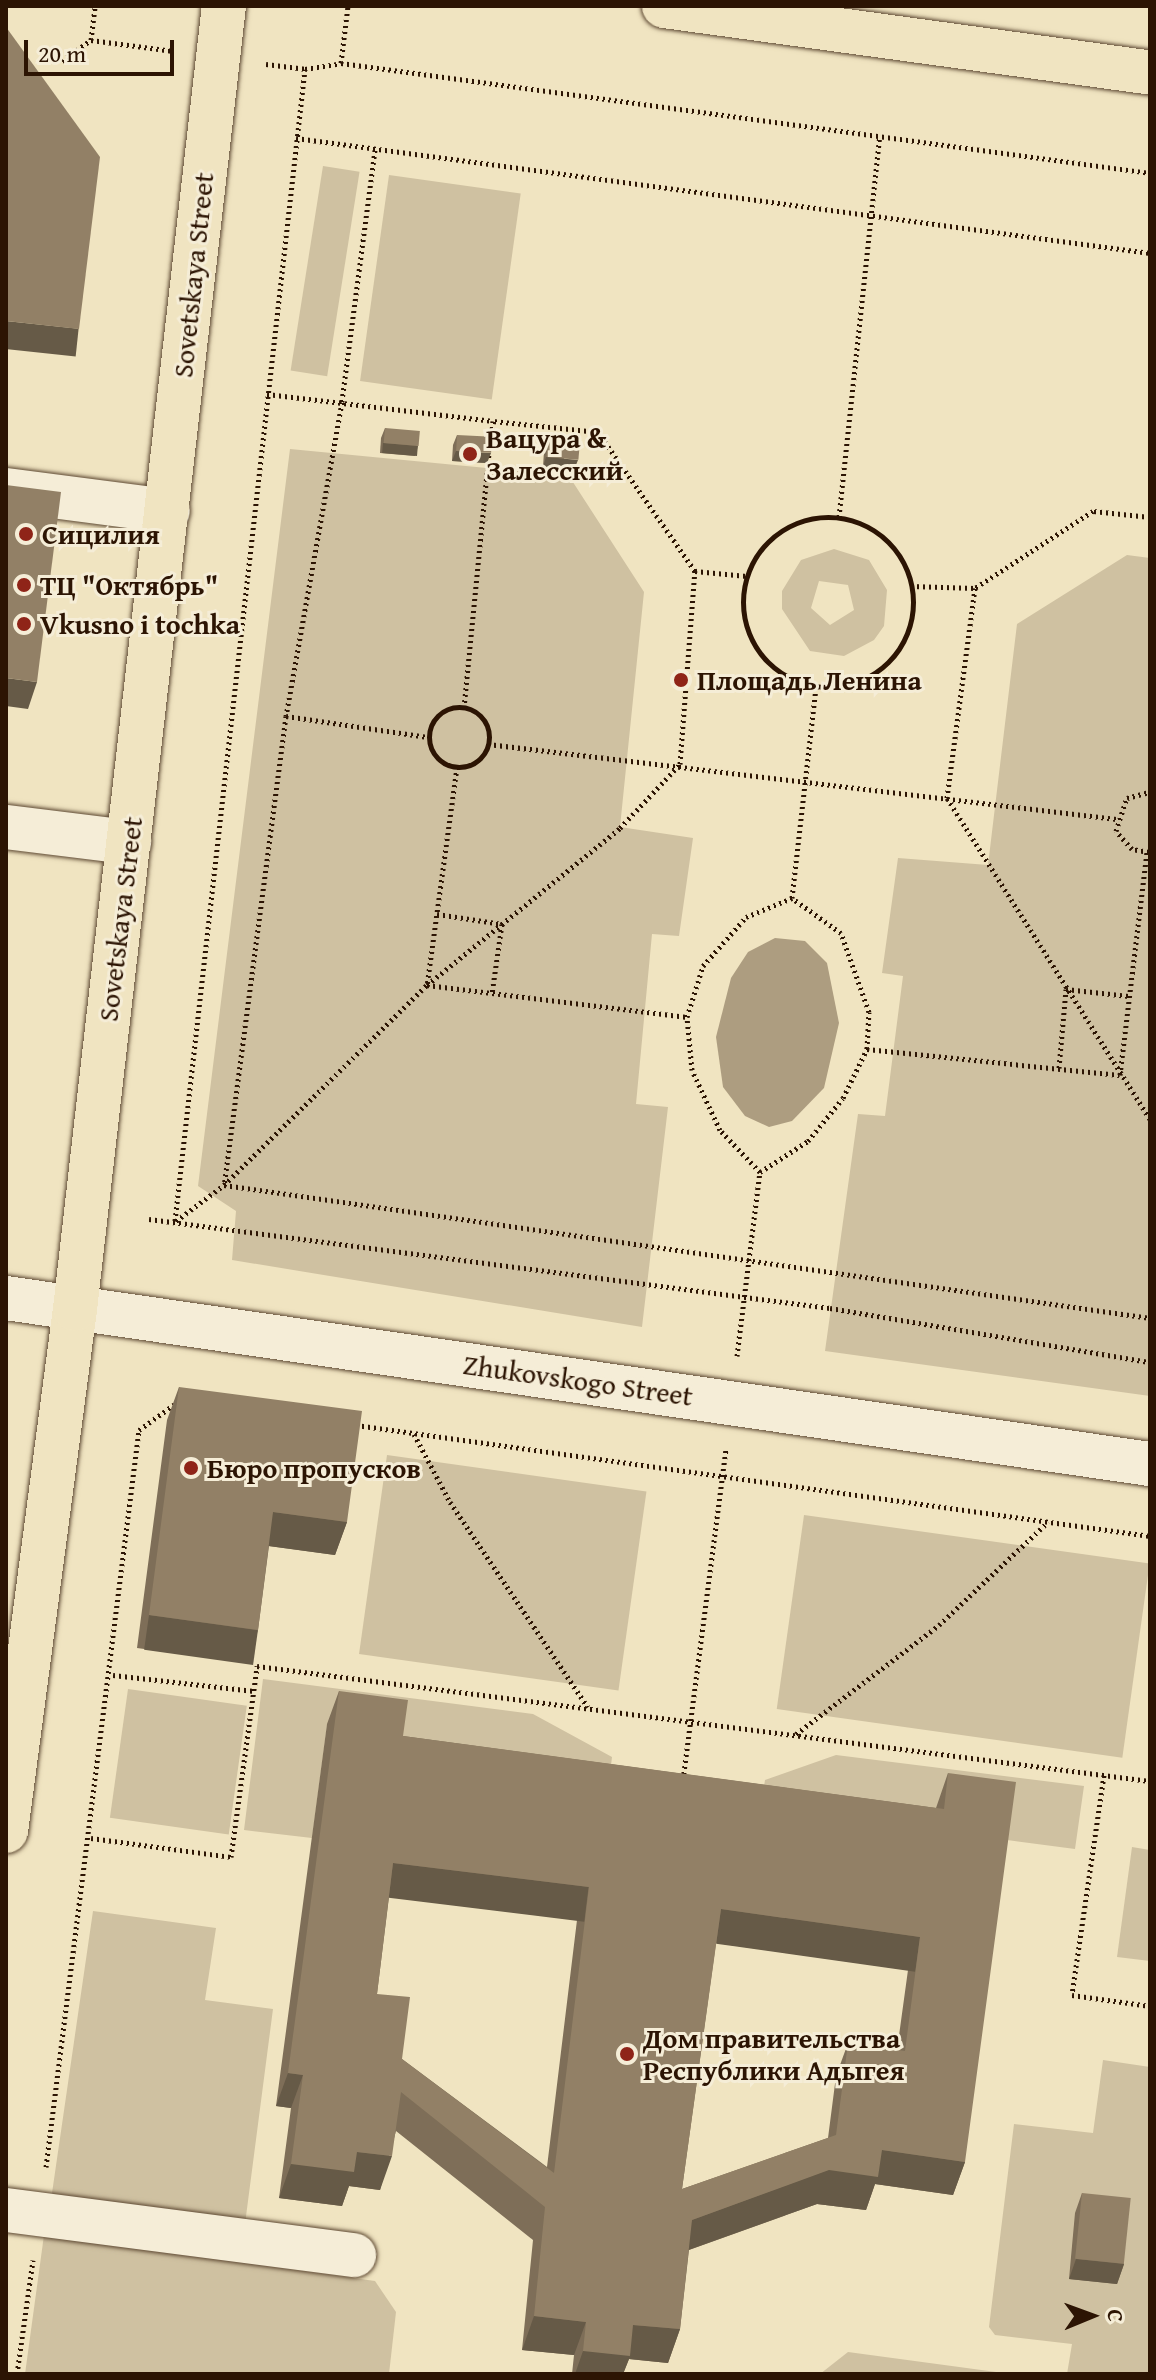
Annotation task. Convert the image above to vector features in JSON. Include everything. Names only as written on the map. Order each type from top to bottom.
[{"type":"main road","name":"Sovetskaya Street","points":[[6,1831],[75,1309],[224,6]]},
{"type":"main road","points":[[664,6],[1150,73]]},
{"type":"street","points":[[6,490],[168,511]]},
{"type":"street","points":[[6,827],[129,842]]},
{"type":"street","name":"Zhukovskogo Street","points":[[6,1298],[1150,1464]]},
{"type":"street","points":[[22,2212],[354,2255]]},
{"type":"path","points":[[62,61],[91,40],[95,6]]},
{"type":"path","points":[[341,63],[348,6]]},
{"type":"path","points":[[175,1221],[305,69],[341,63],[1150,173]]},
{"type":"path","points":[[839,517],[880,136]]},
{"type":"path","points":[[296,138],[1150,253]]},
{"type":"path","points":[[224,1185],[286,716],[342,402],[375,150]]},
{"type":"path","points":[[175,1221],[224,1185],[427,985],[620,828],[680,764],[695,571],[598,432],[267,394]]},
{"type":"path","points":[[464,708],[493,421]]},
{"type":"path","points":[[911,586],[975,588],[1093,511],[1150,517]]},
{"type":"path","points":[[839,517],[887,540],[911,586],[905,639],[889,661],[842,687],[816,686],[788,677],[756,647],[742,605],[747,576],[760,550],[782,530],[839,517]]},
{"type":"path","points":[[695,571],[747,576]]},
{"type":"path","points":[[975,588],[947,798],[1150,1119]]},
{"type":"path","points":[[792,898],[809,784],[816,686]]},
{"type":"path","points":[[464,708],[483,719],[488,744],[477,762],[457,767],[435,756],[429,737],[439,714],[464,708]]},
{"type":"path","points":[[286,716],[429,737]]},
{"type":"path","points":[[488,744],[680,764],[809,784],[1117,819]]},
{"type":"path","points":[[427,985],[457,767]]},
{"type":"path","points":[[1120,1075],[1148,852],[1122,842],[1117,819],[1127,798],[1150,792]]},
{"type":"path","points":[[745,1297],[760,1172],[720,1130],[692,1070],[687,1017],[703,966],[729,936],[746,917],[792,898]]},
{"type":"path","points":[[760,1172],[808,1141],[843,1098],[867,1049],[869,1012],[841,933],[792,898]]},
{"type":"path","points":[[437,914],[502,924]]},
{"type":"path","points":[[492,993],[502,924]]},
{"type":"path","points":[[427,985],[687,1017]]},
{"type":"path","points":[[1066,989],[1129,996]]},
{"type":"path","points":[[1059,1069],[1066,989]]},
{"type":"path","points":[[867,1049],[1120,1075]]},
{"type":"path","points":[[224,1185],[751,1258],[1150,1318]]},
{"type":"path","points":[[149,1219],[745,1297],[1150,1362]]},
{"type":"path","points":[[17,2374],[22,2212],[91,1838],[113,1675],[139,1430],[175,1400],[190,1402]]},
{"type":"path","points":[[339,1423],[1150,1536]]},
{"type":"path","points":[[413,1433],[450,1502],[588,1707]]},
{"type":"path","points":[[682,1794],[724,1475]]},
{"type":"path","points":[[795,1734],[939,1625],[1049,1521]]},
{"type":"path","points":[[91,1838],[231,1857],[257,1666],[1150,1781]]},
{"type":"path","points":[[113,1675],[254,1691]]},
{"type":"path","points":[[1104,1775],[1072,1995],[1150,2006]]},
{"type":"shaded area","points":[[323,166],[360,172],[327,376],[291,370]]},
{"type":"shaded area","points":[[389,175],[521,194],[492,399],[360,381]]},
{"type":"shaded area","points":[[290,449],[569,476],[644,592],[620,827],[693,838],[679,936],[652,934],[636,1104],[668,1107],[642,1327],[232,1260],[236,1211],[198,1186]]},
{"type":"shaded area","points":[[834,549],[869,560],[887,590],[884,626],[874,640],[844,656],[810,651],[782,609],[782,591],[801,560]],"holes":[[[819,581],[848,585],[854,610],[830,625],[811,608]]]},
{"type":"shaded area","points":[[1127,555],[1150,558],[1150,1396],[825,1351],[858,1114],[885,1116],[903,976],[882,973],[898,858],[988,865],[1017,624]]},
{"type":"shaded area","points":[[775,938],[805,941],[827,963],[839,1023],[824,1088],[792,1121],[769,1127],[745,1116],[723,1087],[716,1037],[731,978],[748,952]]},
{"type":"shaded area","points":[[387,1455],[646,1491],[618,1691],[359,1654]]},
{"type":"shaded area","points":[[804,1515],[1150,1564],[1122,1758],[777,1709]]},
{"type":"shaded area","points":[[263,1679],[533,1714],[612,1757],[607,1799],[327,1725],[312,1838],[244,1830]]},
{"type":"shaded area","points":[[128,1689],[247,1706],[229,1834],[110,1818]]},
{"type":"shaded area","points":[[836,1755],[1084,1786],[1075,1849],[1000,1839],[932,1842],[759,1819],[765,1780]]},
{"type":"shaded area","points":[[1132,1847],[1150,1850],[1150,1961],[1117,1957]]},
{"type":"shaded area","points":[[93,1911],[216,1928],[205,2000],[273,2009],[245,2224],[51,2200]]},
{"type":"shaded area","points":[[1103,2060],[1150,2067],[1150,2374],[1067,2374],[1072,2344],[995,2335],[989,2327],[1014,2124],[1093,2133]]},
{"type":"shaded area","points":[[44,2235],[375,2281],[396,2312],[389,2374],[25,2374]]},
{"type":"shaded area","points":[[848,2352],[1011,2374],[820,2374]]},
{"type":"building","points":[[6,27],[100,157],[79,329],[6,321]]},
{"type":"building","points":[[385,428],[420,431],[419,446],[384,443]]},
{"type":"building","points":[[457,435],[492,437],[491,453],[456,451]]},
{"type":"building","points":[[548,440],[580,443],[578,460],[547,457]]},
{"type":"building","name":"ТЦ \"Октябрь\"","points":[[6,485],[61,492],[37,682],[6,678]]},
{"type":"building","points":[[179,1387],[362,1411],[347,1522],[273,1512],[258,1630],[149,1615]]},
{"type":"building","name":"Дом правительства Республики Адыгея","points":[[339,1691],[408,1700],[403,1736],[944,1809],[948,1773],[1016,1782],[965,2162],[882,2150],[878,2177],[829,2170],[692,2220],[680,2329],[633,2325],[630,2356],[583,2351],[586,2322],[534,2316],[545,2207],[401,2092],[392,2156],[357,2152],[354,2172],[291,2164],[303,2075],[288,2073]],"holes":[[[393,1863],[589,1887],[554,2173],[402,2059],[410,1997],[377,1994]],[[721,1909],[920,1937],[905,2051],[848,2043],[836,2135],[682,2189]]]},
{"type":"building","points":[[1082,2193],[1131,2198],[1124,2264],[1075,2259]]},
{"type":"place","name":"Вацура & Залесский","points":[[470,454]]},
{"type":"place","name":"Сицилия","points":[[26,534]]},
{"type":"place","name":"ТЦ \"Октябрь\"","points":[[24,585]]},
{"type":"place","name":"Vkusno i tochka","points":[[24,624]]},
{"type":"place","name":"Площадь Ленина","points":[[681,680]]},
{"type":"place","name":"Бюро пропусков","points":[[191,1468]]},
{"type":"place","name":"Дом правительства Республики Адыгея","points":[[627,2054]]}]
